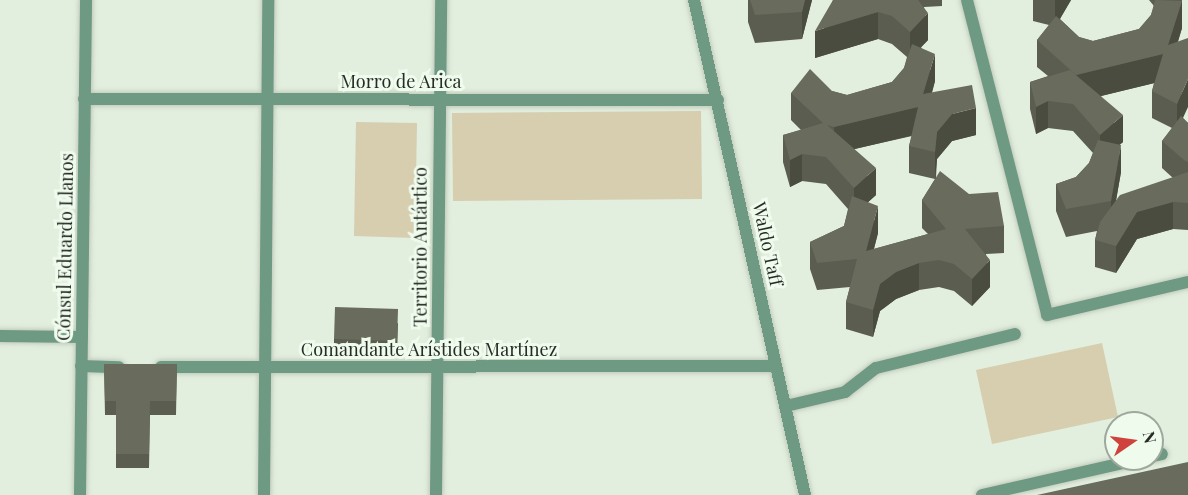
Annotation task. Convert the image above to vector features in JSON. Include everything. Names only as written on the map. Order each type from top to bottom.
[{"type":"street","name":"Cónsul Eduardo Llanos","points":[[80,495],[86,0]]},
{"type":"street","points":[[264,495],[268,0]]},
{"type":"street","name":"Territorio Antártico","points":[[436,495],[441,0]]},
{"type":"street","name":"Waldo Taff","points":[[694,0],[805,495]]},
{"type":"street","points":[[967,0],[1047,315],[1188,282]]},
{"type":"street","name":"Morro de Arica","points":[[84,99],[718,100]]},
{"type":"street","points":[[786,406],[845,392],[876,368],[1015,334]]},
{"type":"street","points":[[0,336],[82,337]]},
{"type":"street","name":"Comandante Arístides Martínez","points":[[81,366],[437,368],[776,366]]},
{"type":"street","points":[[982,495],[1104,467]]},
{"type":"shaded area","points":[[701,111],[702,199],[453,201],[452,113]]},
{"type":"shaded area","points":[[356,122],[417,123],[415,238],[354,236]]},
{"type":"shaded area","points":[[1102,343],[1117,411],[1104,411],[1104,420],[992,444],[976,370]]},
{"type":"building","points":[[750,0],[805,0],[802,12],[755,15]]},
{"type":"building","points":[[833,0],[918,0],[928,13],[910,32],[892,16],[878,12],[815,31]]},
{"type":"building","points":[[1155,0],[1182,1],[1168,45],[1188,38],[1188,79],[1177,104],[1152,91],[1163,54],[1076,75],[1037,40],[1056,16],[1079,37],[1093,41],[1139,29],[1151,15]]},
{"type":"building","points":[[912,44],[935,54],[923,94],[972,85],[976,108],[952,114],[937,132],[935,152],[909,146],[918,107],[834,127],[827,125],[876,168],[854,188],[826,157],[802,154],[790,160],[783,135],[823,123],[791,93],[810,69],[832,91],[847,95],[892,82],[904,68]]},
{"type":"building","points":[[1070,70],[1123,115],[1100,135],[1073,104],[1048,101],[1036,107],[1030,82]]},
{"type":"building","points":[[1181,116],[1188,123],[1188,162],[1162,141]]},
{"type":"building","points":[[1098,140],[1121,145],[1111,201],[1066,209],[1056,184],[1076,177],[1089,163]]},
{"type":"building","points":[[940,171],[969,194],[998,192],[1004,226],[965,229],[990,260],[972,279],[954,264],[939,260],[919,263],[896,272],[880,284],[873,310],[846,302],[857,259],[817,263],[810,242],[844,226],[852,196],[878,206],[866,251],[946,229],[922,200]]},
{"type":"building","points":[[1188,172],[1188,203],[1173,202],[1137,212],[1116,246],[1095,240],[1100,222],[1120,195]]},
{"type":"building","points":[[335,307],[398,309],[397,341],[334,339]]},
{"type":"building","points":[[104,364],[177,364],[176,401],[150,401],[149,454],[116,454],[116,401],[105,401]]},
{"type":"building","points":[[1188,462],[1188,495],[1037,495],[1147,471],[1164,471],[1164,467]]}]
